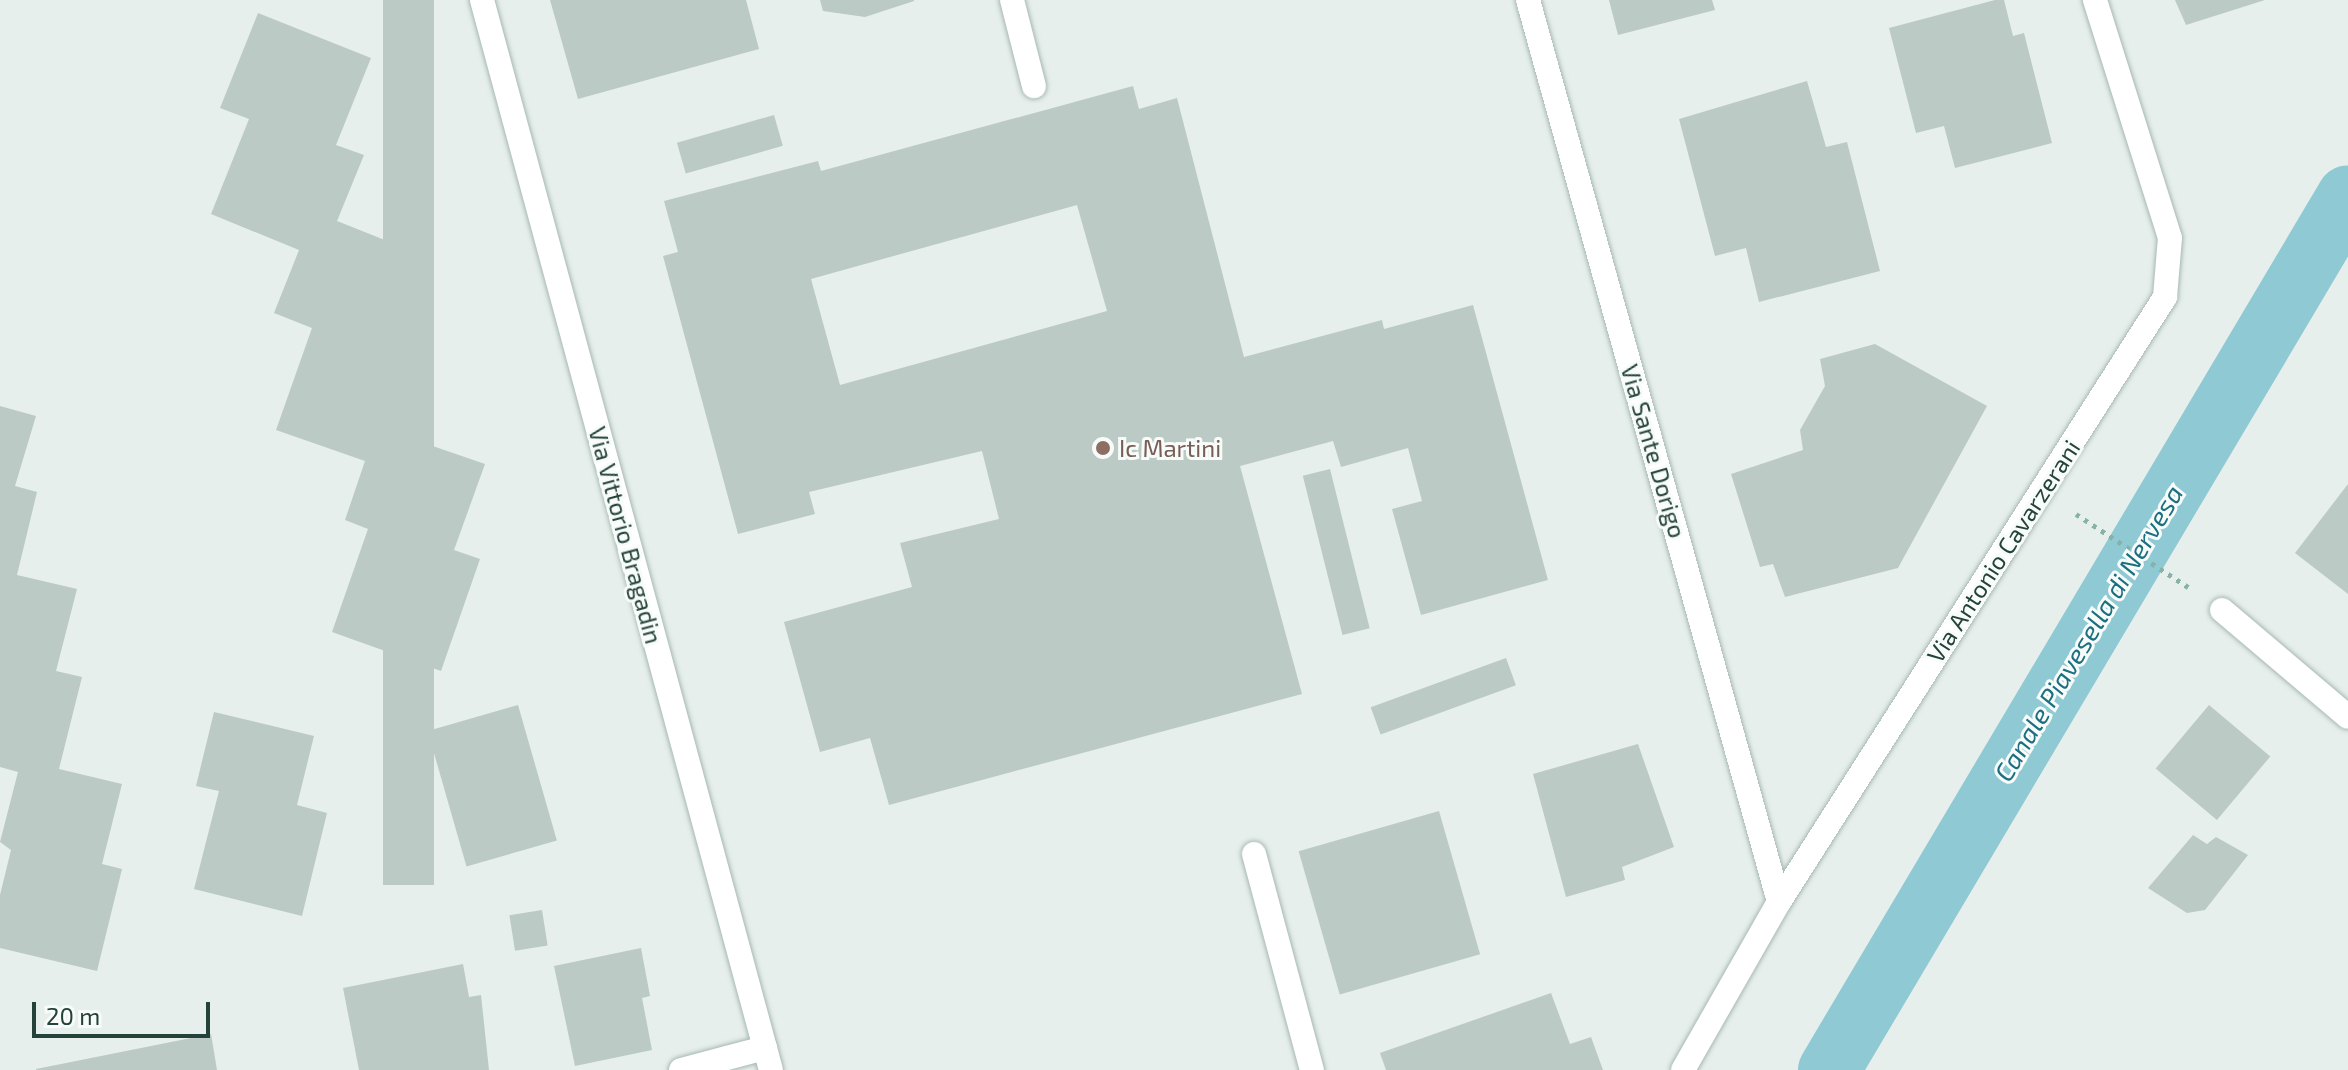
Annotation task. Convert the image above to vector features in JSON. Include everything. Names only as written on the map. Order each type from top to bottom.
[{"type":"street","name":"Via Vittorio Bragadin","points":[[482,0],[768,1059]]},
{"type":"street","points":[[1012,0],[1034,86]]},
{"type":"street","name":"Via Sante Dorigo","points":[[1528,0],[1779,902]]},
{"type":"street","name":"Via Antonio Cavarzerani","points":[[1683,1070],[1779,902],[2165,297],[2170,238],[2095,0]]},
{"type":"street","points":[[2222,610],[2348,717]]},
{"type":"street","points":[[1254,854],[1312,1070]]},
{"type":"street","points":[[681,1070],[768,1059]]},
{"type":"path","points":[[2041,491],[2222,610]]},
{"type":"building","points":[[383,0],[434,0],[434,885],[383,885]]},
{"type":"building","points":[[550,0],[746,0],[759,49],[578,99]]},
{"type":"building","points":[[820,0],[914,1],[865,17],[823,11]]},
{"type":"building","points":[[1609,0],[1712,0],[1715,10],[1618,35]]},
{"type":"building","points":[[2004,0],[2013,36],[2024,33],[2052,143],[1955,168],[1944,126],[1916,133],[1889,28]]},
{"type":"building","points":[[2175,0],[2265,0],[2186,25]]},
{"type":"building","points":[[258,13],[371,58],[336,145],[364,155],[337,221],[430,258],[397,340],[421,350],[392,432],[485,464],[454,550],[480,559],[441,671],[332,632],[368,529],[345,520],[365,461],[276,430],[312,328],[274,313],[299,250],[211,214],[249,119],[220,108]]},
{"type":"building","points":[[1807,81],[1826,147],[1847,142],[1880,271],[1759,302],[1746,248],[1715,256],[1679,119]]},
{"type":"building","points":[[1133,86],[1139,109],[1177,98],[1244,357],[1382,320],[1384,329],[1473,305],[1548,580],[1421,615],[1392,509],[1422,501],[1408,448],[1341,467],[1333,441],[1240,466],[1302,694],[889,805],[870,738],[820,752],[784,622],[912,587],[900,543],[999,519],[982,451],[809,492],[815,514],[738,534],[663,256],[678,252],[664,201],[818,161],[821,171]],"holes":[[[1077,205],[1107,311],[840,385],[811,279]]]},
{"type":"building","points":[[774,115],[783,146],[686,174],[677,143]]},
{"type":"building","points":[[1875,344],[1987,406],[1898,568],[1785,597],[1773,564],[1760,567],[1731,474],[1803,450],[1800,430],[1825,386],[1820,359]]},
{"type":"building","points":[[0,406],[36,416],[15,486],[37,492],[17,575],[77,589],[56,671],[82,677],[59,769],[122,784],[102,864],[122,869],[97,971],[0,948],[0,895],[11,850],[0,842],[18,772],[0,767]]},
{"type":"building","points":[[1330,469],[1370,628],[1343,635],[1303,476]]},
{"type":"building","points":[[2348,484],[2348,594],[2295,553]]},
{"type":"building","points":[[1506,658],[1516,685],[1381,735],[1371,707]]},
{"type":"building","points":[[518,705],[557,841],[467,866],[428,731]]},
{"type":"building","points":[[2209,705],[2270,756],[2217,820],[2156,769]]},
{"type":"building","points":[[214,712],[314,736],[297,805],[327,813],[302,916],[194,889],[219,791],[196,786]]},
{"type":"building","points":[[1638,744],[1674,847],[1622,867],[1625,880],[1566,897],[1533,774]]},
{"type":"building","points":[[1439,811],[1480,954],[1340,994],[1299,851]]},
{"type":"building","points":[[2193,835],[2207,844],[2216,837],[2248,855],[2205,910],[2187,913],[2148,888]]},
{"type":"building","points":[[542,910],[548,946],[515,951],[509,915]]},
{"type":"building","points":[[641,948],[650,996],[642,998],[652,1050],[575,1066],[554,966]]},
{"type":"building","points":[[463,964],[469,997],[481,995],[489,1070],[359,1070],[343,988]]},
{"type":"building","points":[[1551,993],[1570,1044],[1591,1037],[1603,1070],[1386,1070],[1380,1053]]},
{"type":"building","points":[[211,1034],[217,1070],[36,1070],[36,1069]]},
{"type":"waterway","name":"Canale Piavesella di Nervesa","points":[[1829,1070],[2348,196]]},
{"type":"place","name":"Ic Martini","points":[[1103,448]]}]
